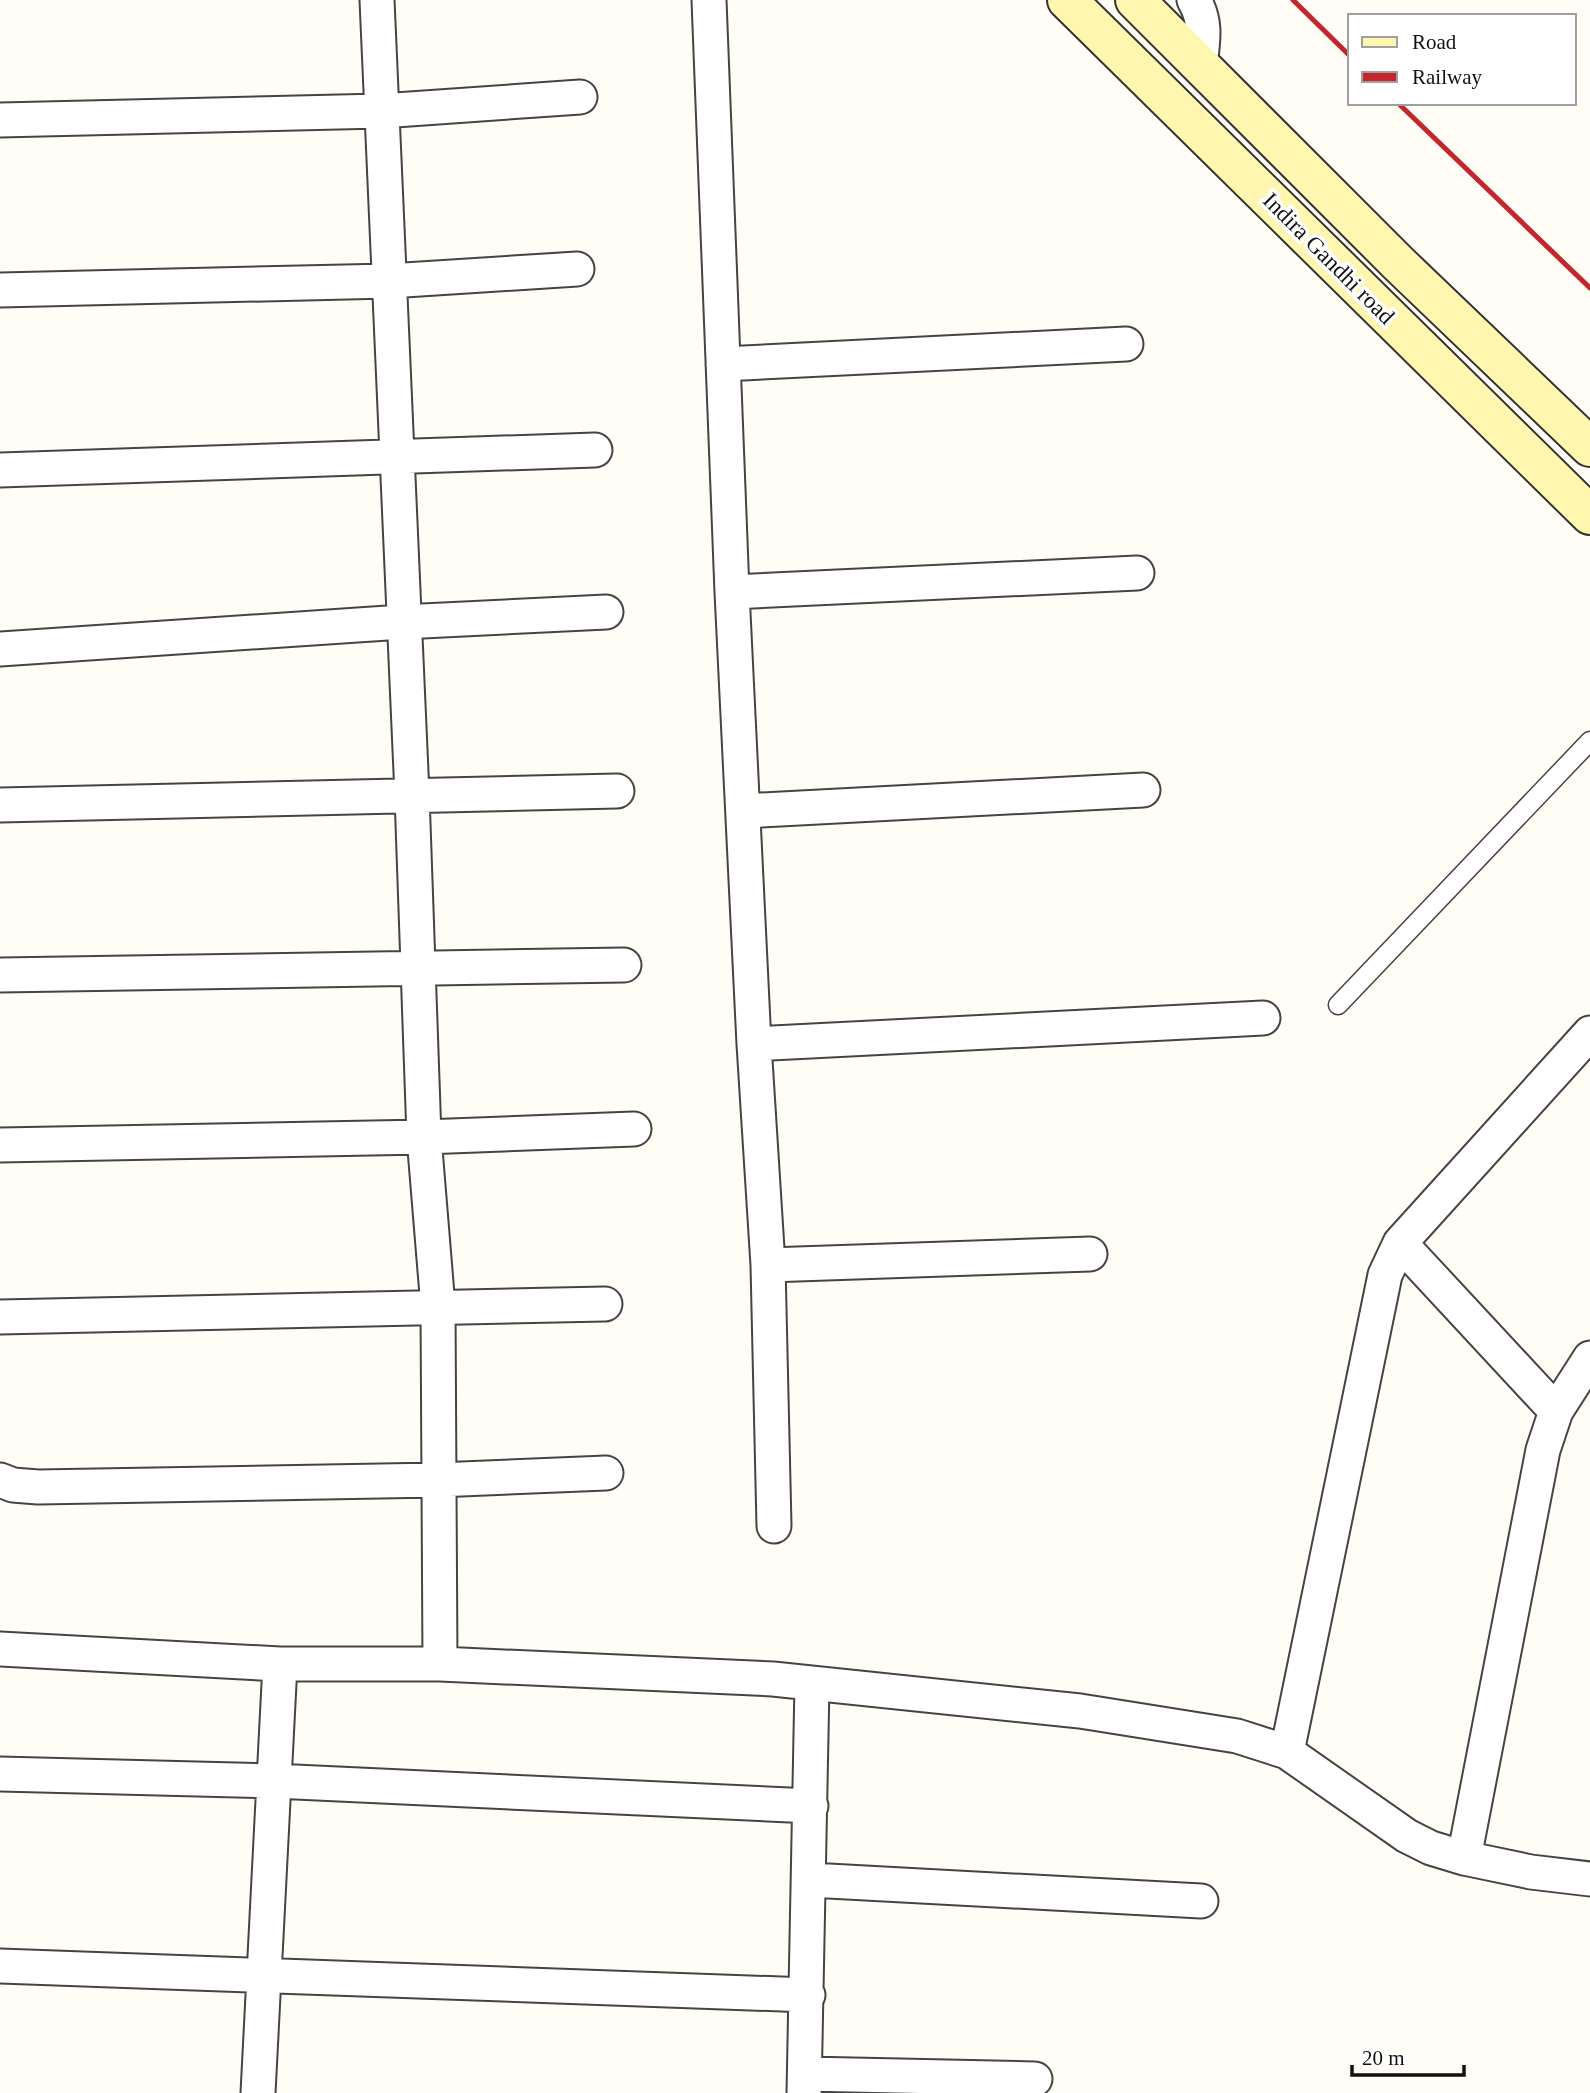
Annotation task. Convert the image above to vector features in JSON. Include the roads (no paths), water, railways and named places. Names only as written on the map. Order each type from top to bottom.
[{"type":"main road","name":"Indira Gandhi road","points":[[1067,0],[1590,515]]},
{"type":"main road","name":"Indira Gandhi road","points":[[1135,0],[1399,264],[1590,447]]},
{"type":"street","points":[[377,0],[402,622],[412,795],[416,966],[424,1137],[438,1307],[440,1664]]},
{"type":"street","points":[[709,0],[732,592],[754,1044],[768,1265],[774,1526]]},
{"type":"street","points":[[1194,0],[1201,12],[1204,30],[1200,65]]},
{"type":"street","points":[[0,120],[381,111],[580,97]]},
{"type":"street","points":[[0,290],[389,281],[577,269]]},
{"type":"street","points":[[723,364],[1126,344]]},
{"type":"street","points":[[0,470],[595,450]]},
{"type":"street","points":[[732,592],[1137,573]]},
{"type":"street","points":[[0,649],[402,622],[606,612]]},
{"type":"street","points":[[743,811],[1143,790]]},
{"type":"street","points":[[0,805],[617,791]]},
{"type":"street","points":[[0,975],[416,966],[624,965]]},
{"type":"street","points":[[754,1044],[1264,1018]]},
{"type":"street","points":[[1287,1752],[1385,1275],[1400,1244],[1590,1033]]},
{"type":"street","points":[[0,1145],[424,1137],[634,1129]]},
{"type":"street","points":[[1400,1244],[1556,1411]]},
{"type":"street","points":[[768,1265],[1090,1254]]},
{"type":"street","points":[[0,1317],[605,1304]]},
{"type":"street","points":[[1464,1858],[1543,1450],[1556,1411],[1590,1358]]},
{"type":"street","points":[[0,1480],[13,1485],[38,1487],[437,1480],[606,1473]]},
{"type":"street","points":[[0,1649],[280,1664],[440,1664],[813,1684],[1116,1716],[1237,1736],[1287,1752],[1407,1836],[1431,1848],[1531,1872],[1590,1879]]},
{"type":"street","points":[[258,2093],[280,1664]]},
{"type":"street","points":[[813,1684],[805,2083],[1035,2080]]},
{"type":"street","points":[[0,1774],[274,1781],[811,1807]]},
{"type":"street","points":[[810,1880],[1201,1901]]},
{"type":"street","points":[[0,1966],[808,1995]]},
{"type":"lane","points":[[1338,1005],[1590,741]]},
{"type":"railway","points":[[1293,0],[1348,54]]},
{"type":"railway","points":[[1400,105],[1590,288]]}]
